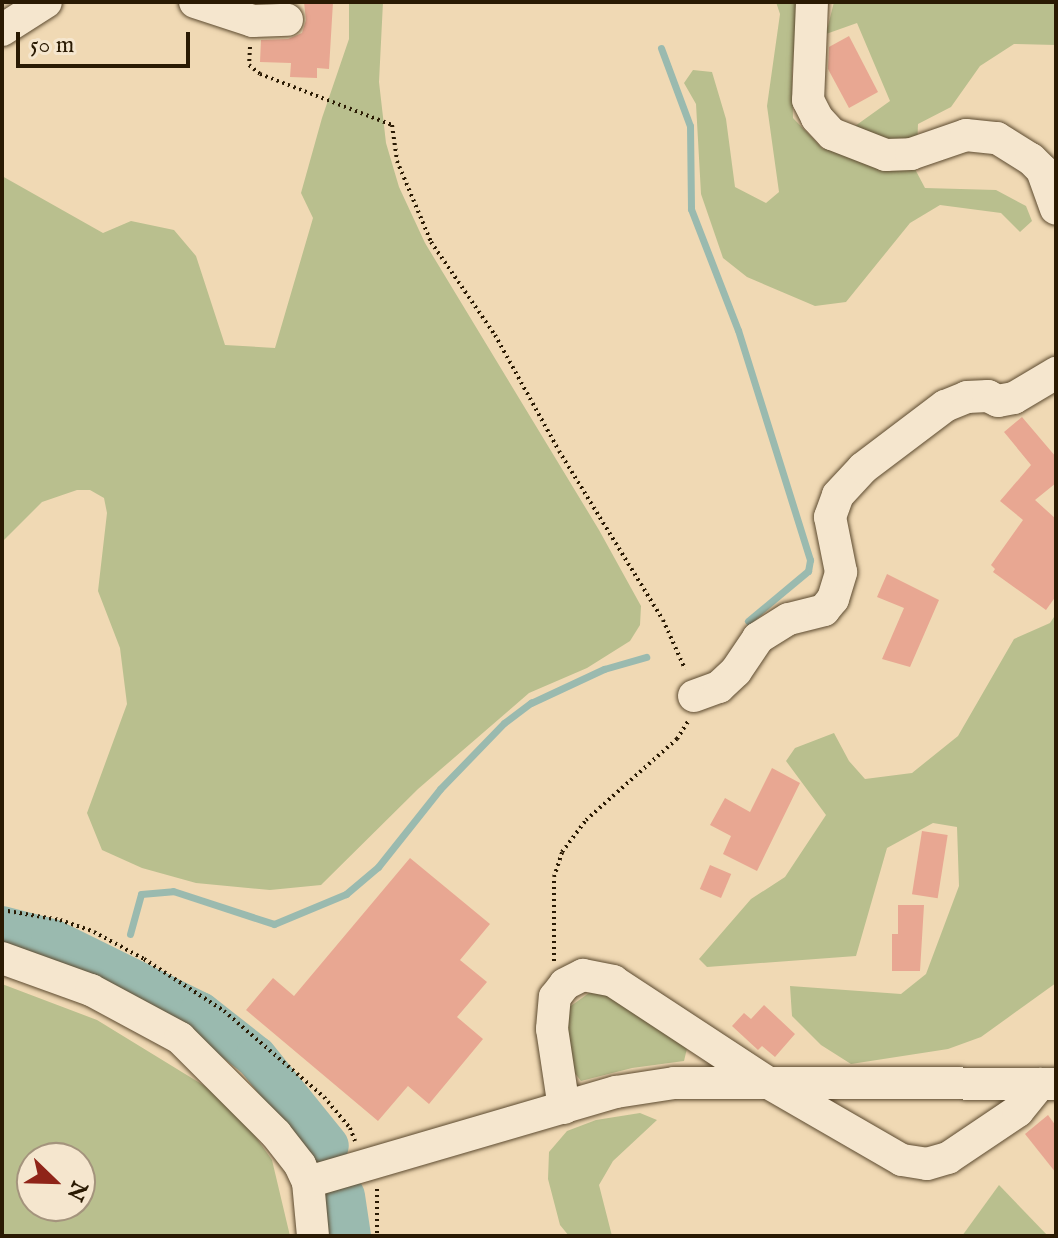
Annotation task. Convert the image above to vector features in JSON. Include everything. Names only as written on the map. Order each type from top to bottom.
[{"type":"street","points":[[2,30],[46,2]]},
{"type":"street","points":[[195,2],[253,21],[287,20]]},
{"type":"street","points":[[812,2],[808,100],[817,118],[832,134],[886,155],[911,154],[966,135],[997,138],[1031,159],[1042,170],[1056,209]]},
{"type":"street","points":[[694,696],[719,687],[736,671],[758,638],[789,619],[824,610],[833,599],[841,572],[830,517],[838,495],[863,468],[945,406],[967,397],[988,396],[998,401],[1014,398],[1056,373]]},
{"type":"street","points":[[2,958],[91,990],[180,1038],[276,1134],[308,1182],[313,1236]]},
{"type":"street","points":[[564,1108],[552,1029],[555,997],[565,984],[583,975],[613,981],[765,1081],[902,1160],[927,1164],[948,1158],[1018,1111],[1048,1084]]},
{"type":"street","points":[[308,1182],[616,1092],[674,1083],[1048,1084]]},
{"type":"path","points":[[253,21],[249,65],[260,74],[392,125],[397,161],[431,242],[495,335],[559,451],[663,620],[682,658],[694,696],[688,724],[677,739],[586,820],[562,852],[554,877],[552,917],[555,997]]},
{"type":"path","points":[[2,910],[60,920],[94,932],[144,959],[224,1011],[324,1097],[350,1128],[369,1164],[377,1236]]},
{"type":"green space","points":[[349,2],[383,2],[379,82],[386,143],[399,187],[425,243],[599,530],[641,606],[640,625],[630,641],[587,668],[529,693],[418,789],[321,885],[270,890],[196,883],[142,868],[102,850],[87,813],[127,704],[120,648],[98,591],[107,513],[104,498],[90,490],[77,490],[42,502],[2,542],[2,176],[103,233],[131,221],[174,230],[196,256],[225,345],[275,348],[313,218],[301,193],[349,39]]},
{"type":"green space","points":[[776,2],[798,2],[792,72],[793,118],[823,149],[890,101],[857,23],[826,34],[834,2],[1056,2],[1056,45],[1014,44],[980,66],[951,107],[918,124],[916,171],[925,188],[996,190],[1026,206],[1032,221],[1020,232],[1001,213],[940,205],[910,223],[846,302],[815,306],[747,277],[723,258],[701,194],[696,104],[684,83],[693,70],[712,72],[726,119],[735,187],[766,203],[779,192],[767,106],[780,14]]},
{"type":"green space","points":[[1056,614],[1056,983],[981,1037],[948,1049],[851,1064],[821,1045],[792,1016],[790,986],[901,994],[926,974],[959,886],[957,827],[933,823],[887,848],[856,956],[707,967],[699,959],[751,899],[785,877],[826,815],[786,761],[795,748],[834,733],[849,761],[865,779],[912,773],[958,736],[1014,639],[1050,623]]},
{"type":"green space","points":[[2,984],[97,1020],[208,1088],[246,1123],[272,1160],[290,1236],[2,1236]]},
{"type":"green space","points":[[589,993],[620,994],[689,1040],[684,1061],[632,1068],[581,1081],[567,1063],[568,1008]]},
{"type":"green space","points":[[640,1113],[657,1120],[613,1161],[599,1185],[612,1236],[569,1236],[560,1225],[548,1179],[549,1152],[567,1131],[596,1120]]},
{"type":"green space","points":[[999,1185],[1048,1236],[962,1236]]},
{"type":"building","points":[[304,2],[333,2],[329,69],[317,68],[317,78],[290,77],[291,63],[260,62],[261,40],[288,39],[302,33],[306,20]]},
{"type":"building","points":[[849,36],[878,92],[849,108],[828,69],[829,47]]},
{"type":"building","points":[[1022,417],[1056,457],[1056,483],[1035,500],[1056,519],[1056,596],[1046,610],[993,572],[995,569],[991,565],[1023,520],[1000,501],[1031,465],[1004,432]]},
{"type":"building","points":[[887,574],[939,600],[910,667],[882,659],[904,608],[877,597]]},
{"type":"building","points":[[772,768],[800,783],[757,871],[723,854],[731,836],[710,825],[725,798],[750,812]]},
{"type":"building","points":[[922,831],[948,835],[938,898],[912,894]]},
{"type":"building","points":[[410,858],[490,924],[460,960],[487,982],[457,1017],[483,1039],[429,1104],[408,1086],[378,1121],[246,1010],[273,978],[294,996]]},
{"type":"building","points":[[710,865],[731,874],[721,898],[700,889]]},
{"type":"building","points":[[898,905],[924,905],[920,971],[892,971],[892,934],[898,934]]},
{"type":"building","points":[[764,1005],[795,1034],[775,1057],[762,1046],[758,1050],[732,1026],[744,1013],[751,1019]]},
{"type":"building","points":[[1048,1115],[1056,1126],[1056,1173],[1025,1134]]},
{"type":"waterway","points":[[661,48],[690,126],[691,209],[738,330],[810,560],[808,571],[748,621]]},
{"type":"waterway","points":[[130,934],[141,894],[173,891],[274,924],[346,894],[378,867],[440,789],[504,723],[531,703],[604,669],[646,657]]},
{"type":"waterway","points":[[2,927],[52,940],[200,1013],[256,1057],[328,1146]]},
{"type":"waterway","points":[[344,1196],[350,1236]]}]
